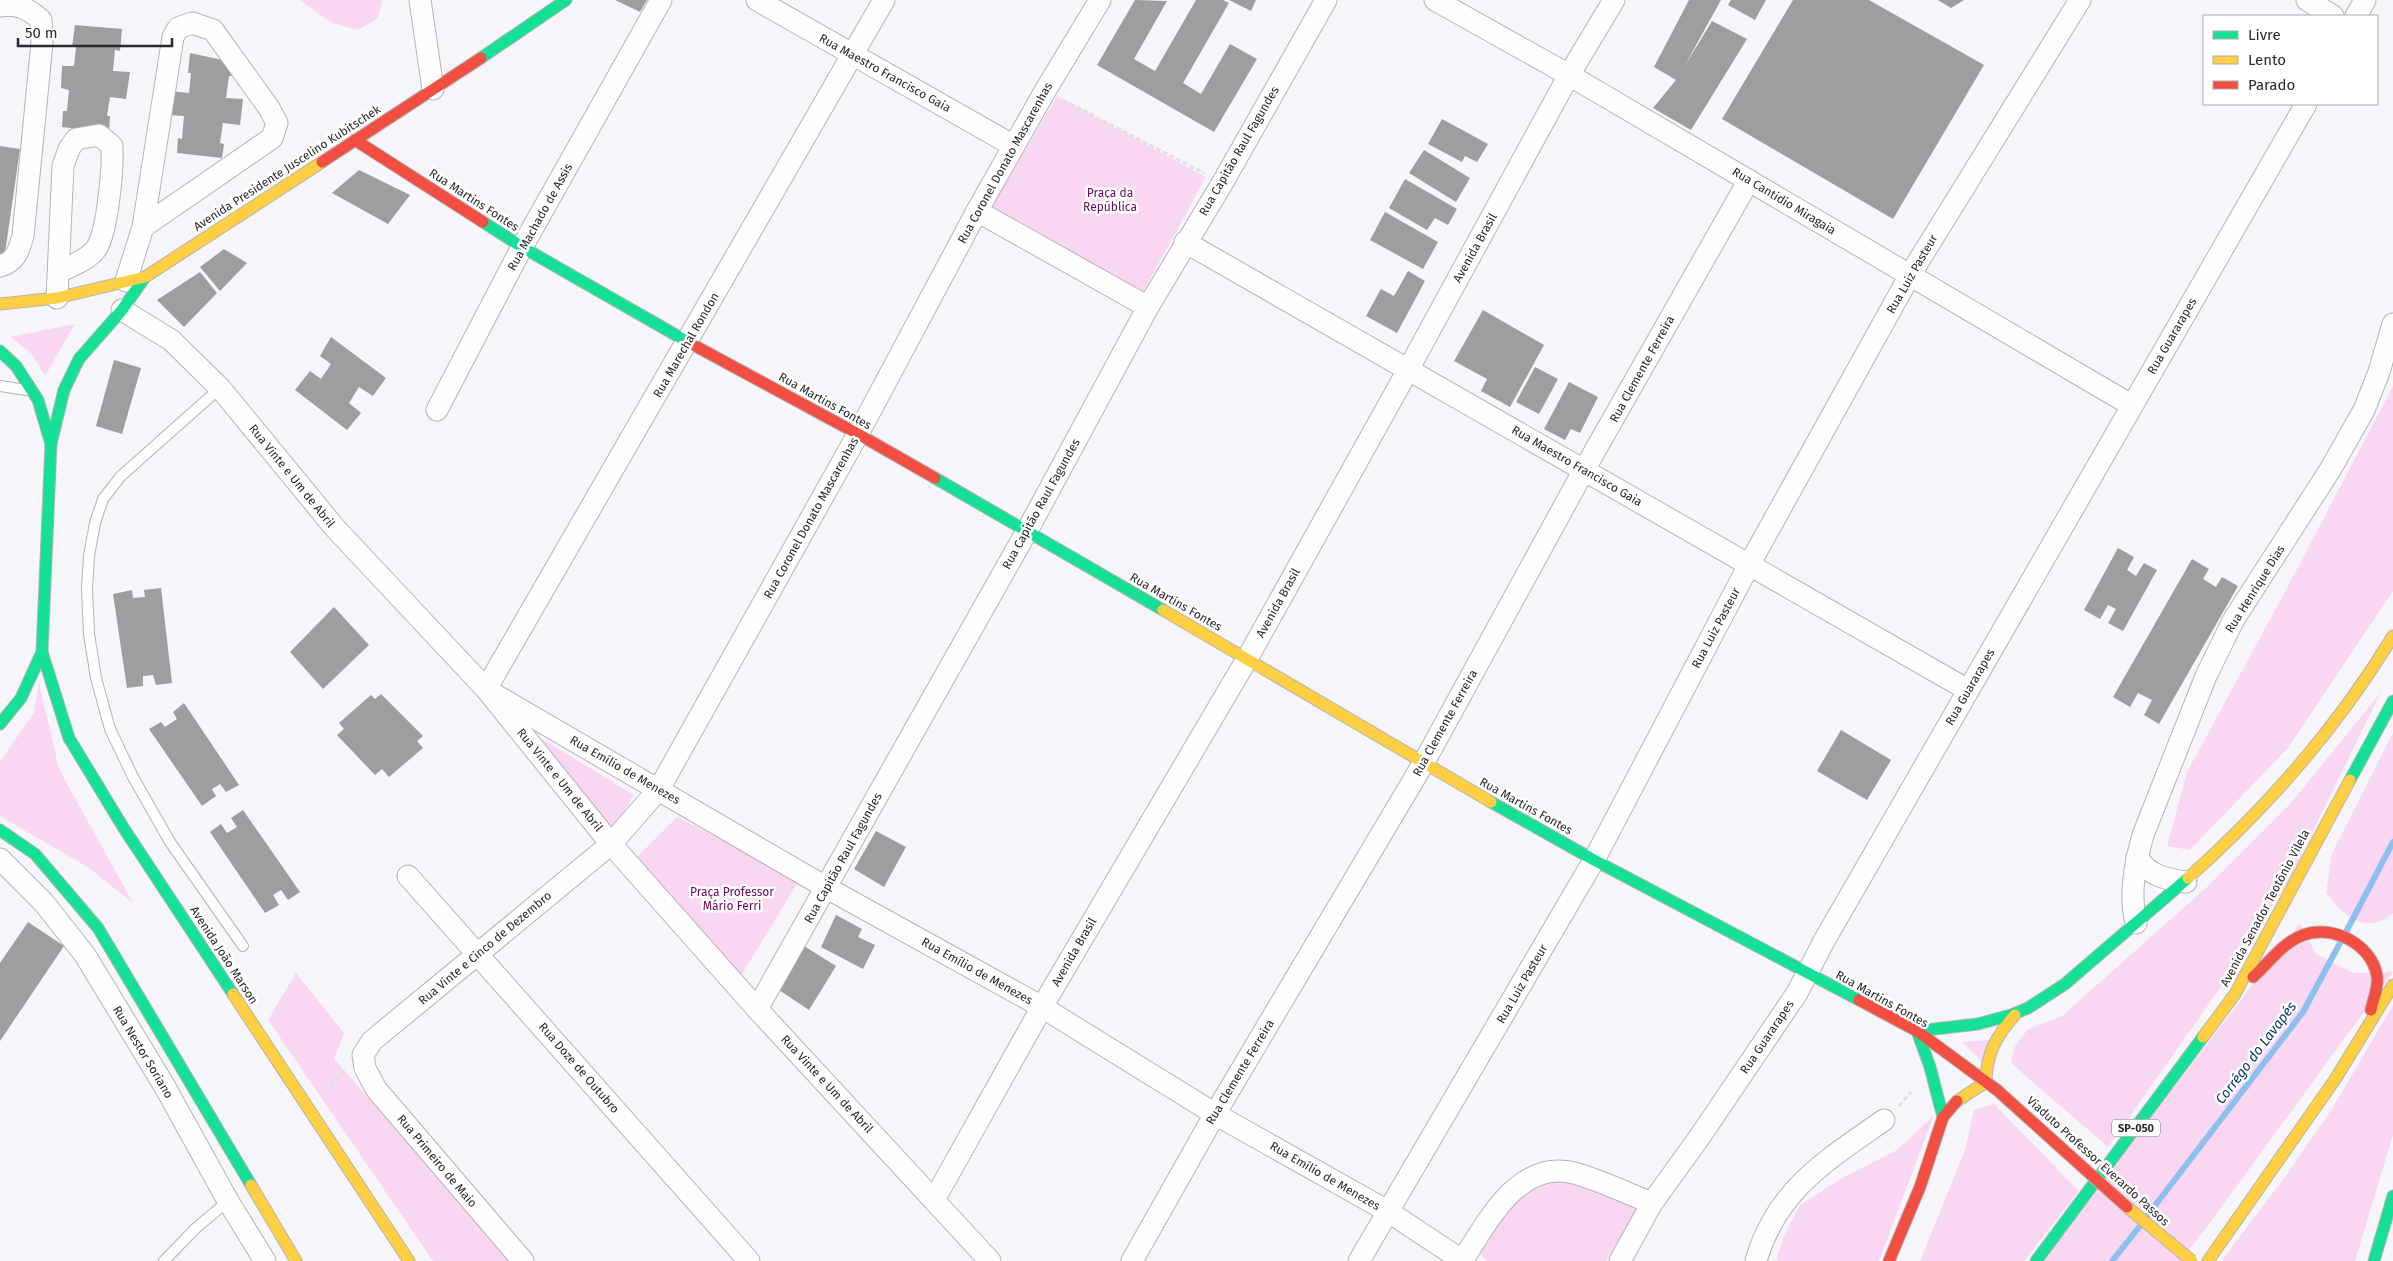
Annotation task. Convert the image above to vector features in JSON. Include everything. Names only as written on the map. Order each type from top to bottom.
[{"type":"main road","name":"Avenida Presidente Juscelino Kubitschek","points":[[0,304],[57,298],[136,279],[355,140],[566,0]]},
{"type":"main road","name":"Rua Martins Fontes","points":[[355,140],[522,247],[687,342],[858,434],[1247,659],[1423,764],[1594,860],[1917,1031],[1986,1082]]},
{"type":"main road","points":[[0,724],[21,698],[42,652],[51,444],[64,390],[69,378],[90,344],[122,310],[136,279]]},
{"type":"main road","points":[[0,350],[16,366],[32,390],[43,413],[51,444]]},
{"type":"main road","points":[[1943,1118],[1930,1067],[1917,1031],[1986,1024],[2015,1015],[2045,999],[2065,984],[2186,882],[2282,788],[2348,708],[2393,636]]},
{"type":"main road","name":"Avenida João Marson","points":[[42,652],[52,692],[69,738],[123,827],[308,1105],[409,1261]]},
{"type":"main road","name":"Avenida Senador Teotônio Vilela","points":[[2036,1261],[2235,994],[2393,701]]},
{"type":"main road","points":[[0,830],[35,854],[98,928],[296,1261]]},
{"type":"main road","points":[[2235,994],[2292,940],[2323,932],[2333,932],[2363,948],[2370,956],[2377,975],[2367,1027]]},
{"type":"main road","points":[[2208,1261],[2304,1125],[2393,985]]},
{"type":"main road","points":[[1889,1261],[1920,1187],[1943,1118],[1956,1102],[1986,1082],[1985,1068],[1990,1048],[1999,1032],[2015,1015]]},
{"type":"main road","name":"Viaduto Professor Everardo Passos","points":[[1986,1082],[2151,1228],[2192,1261]]},
{"type":"main road","points":[[2374,1261],[2393,1196]]},
{"type":"street","points":[[420,0],[433,89]]},
{"type":"street","name":"Rua Machado de Assis","points":[[437,410],[522,247],[661,0]]},
{"type":"street","name":"Rua Maestro Francisco Gaia","points":[[757,0],[1014,146]]},
{"type":"street","name":"Rua Marechal Rondon","points":[[486,689],[884,0]]},
{"type":"street","name":"Rua Coronel Donato Mascarenhas","points":[[611,844],[659,790],[858,434],[977,211],[1045,91],[1100,0]]},
{"type":"street","name":"Rua Capitão Raul Fagundes","points":[[757,1010],[1027,531],[1148,307],[1185,242],[1223,182],[1326,0]]},
{"type":"street","name":"Rua Cantidio Miragaia","points":[[1435,0],[1569,75],[2131,405]]},
{"type":"street","name":"Avenida Brasil","points":[[934,1200],[1042,1007],[1247,659],[1569,75],[1614,0]]},
{"type":"street","name":"Rua Luiz Pasteur","points":[[1359,1261],[1594,860],[1749,565],[1910,275],[2080,0]]},
{"type":"street","points":[[2307,0],[2331,15]]},
{"type":"street","points":[[2357,15],[2365,0]]},
{"type":"street","points":[[0,6],[10,4],[29,9],[41,20],[42,43],[23,236],[18,254],[6,264],[0,266]]},
{"type":"street","points":[[136,279],[143,227],[173,37],[178,28],[192,23],[213,30],[269,108],[277,123],[272,138],[143,227]]},
{"type":"street","name":"Rua Guararapes","points":[[1620,1261],[1652,1203],[1701,1135],[1797,993],[1806,973],[2131,405],[2305,105]]},
{"type":"street","points":[[57,298],[63,166],[69,149],[76,139],[99,135],[112,146],[113,169],[102,232],[96,249],[85,259],[59,272]]},
{"type":"street","name":"Rua Clemente Ferreira","points":[[1132,1261],[1215,1114],[1423,764],[1584,470],[1749,180]]},
{"type":"street","points":[[977,211],[1148,307]]},
{"type":"street","name":"Rua Maestro Francisco Gaia","points":[[1185,242],[1968,690]]},
{"type":"street","name":"Rua Vinte e Um de Abril","points":[[122,310],[171,340],[220,388],[335,528],[486,689],[611,844],[757,1010],[990,1261]]},
{"type":"street","name":"Rua Henrique Dias","points":[[2136,923],[2132,906],[2137,857],[2153,808],[2206,676],[2234,619],[2330,470],[2364,410],[2379,372],[2393,324]]},
{"type":"street","name":"Rua Emílio de Menezes","points":[[486,689],[827,888],[1042,1007],[1215,1114],[1389,1212],[1462,1261]]},
{"type":"street","name":"Rua Vinte e Cinco de Dezembro","points":[[363,1055],[372,1041],[611,844]]},
{"type":"street","points":[[2137,857],[2142,865],[2153,874],[2186,882]]},
{"type":"street","name":"Rua Nestor Soriano","points":[[0,859],[44,903],[85,956],[165,1087],[228,1202],[266,1261]]},
{"type":"street","name":"Rua Doze de Outubro","points":[[408,876],[749,1261]]},
{"type":"street","name":"Rua Primeiro de Maio","points":[[363,1055],[365,1068],[376,1089],[523,1261]]},
{"type":"street","points":[[1756,1261],[1760,1245],[1787,1198],[1807,1176],[1884,1120]]},
{"type":"street","points":[[1462,1261],[1493,1214],[1514,1189],[1528,1178],[1545,1172],[1572,1172],[1652,1203]]},
{"type":"lane","points":[[0,386],[32,390]]},
{"type":"lane","points":[[220,388],[121,476],[103,499],[95,523],[90,556],[88,589],[89,634],[96,678],[110,729],[133,776],[170,842],[243,946]]},
{"type":"lane","points":[[164,1261],[196,1228],[228,1202]]},
{"type":"path","points":[[1045,91],[1223,182]]},
{"type":"path","points":[[308,1105],[363,1055]]},
{"type":"path","points":[[1884,1120],[1904,1102],[1930,1067]]},
{"type":"green space","points":[[300,0],[382,0],[378,18],[358,30],[332,23]]},
{"type":"green space","name":"Praça da República","points":[[1057,96],[1206,177],[1142,294],[991,208]]},
{"type":"green space","points":[[75,324],[45,376],[32,354],[10,337]]},
{"type":"green space","points":[[2393,386],[2393,591],[2288,748],[2190,850],[2167,846],[2187,772],[2286,590]]},
{"type":"green space","points":[[39,683],[59,769],[133,903],[89,868],[0,816],[0,761],[34,713]]},
{"type":"green space","points":[[2381,692],[2289,880],[2223,984],[2108,1147],[2011,1063],[2014,1048],[2028,1029],[2062,1016],[2207,887],[2291,803]]},
{"type":"green space","points":[[529,731],[634,795],[611,835]]},
{"type":"green space","points":[[2393,733],[2393,913],[2383,920],[2365,923],[2348,916],[2326,893],[2332,853]]},
{"type":"green space","name":"Praça Professor Mário Ferri","points":[[677,817],[800,879],[739,979],[635,859]]},
{"type":"green space","points":[[2300,923],[2316,954],[2353,973],[2393,972],[2209,1224],[2180,1261],[2041,1261]]},
{"type":"green space","points":[[296,973],[344,1033],[334,1059],[512,1261],[433,1261],[268,1020]]},
{"type":"green space","points":[[2393,1005],[2393,1135],[2355,1261],[2222,1260],[2282,1181],[2332,1109]]},
{"type":"green space","points":[[1991,1040],[1982,1062],[1962,1042]]},
{"type":"green space","points":[[1994,1104],[2079,1191],[2024,1261],[1920,1261],[1965,1150],[1974,1110]]},
{"type":"green space","points":[[1934,1115],[1879,1261],[1776,1261],[1784,1236],[1800,1205],[1844,1177],[1897,1150]]},
{"type":"green space","points":[[1568,1175],[1642,1203],[1606,1261],[1488,1261],[1477,1252],[1532,1180]]},
{"type":"building","points":[[615,0],[647,0],[640,12]]},
{"type":"building","points":[[1135,0],[1167,1],[1134,59],[1155,71],[1196,0],[1223,0],[1229,3],[1183,83],[1201,94],[1230,44],[1257,59],[1214,132],[1097,65]]},
{"type":"building","points":[[1229,0],[1256,0],[1251,11]]},
{"type":"building","points":[[1689,0],[1721,0],[1684,67],[1712,21],[1747,39],[1691,130],[1653,108],[1676,80],[1654,67]]},
{"type":"building","points":[[1731,0],[1766,0],[1755,20],[1728,5]]},
{"type":"building","points":[[1793,0],[1869,0],[1984,65],[1893,219],[1722,119]]},
{"type":"building","points":[[1938,0],[1964,0],[1951,8]]},
{"type":"building","points":[[75,25],[122,29],[120,51],[115,50],[113,71],[130,72],[126,99],[110,97],[107,116],[110,116],[109,132],[62,127],[63,111],[67,111],[69,90],[61,88],[62,66],[74,66],[76,47],[72,47]]},
{"type":"building","points":[[190,53],[232,62],[233,76],[229,76],[226,98],[243,99],[240,125],[223,123],[220,143],[224,144],[222,158],[177,153],[178,138],[182,139],[184,116],[168,115],[170,91],[189,93]]},
{"type":"building","points":[[1442,119],[1488,144],[1477,162],[1465,156],[1462,162],[1428,144]]},
{"type":"building","points":[[0,146],[20,149],[4,260],[0,260]]},
{"type":"building","points":[[1424,150],[1470,178],[1456,202],[1409,173]]},
{"type":"building","points":[[359,170],[410,195],[388,224],[332,193]]},
{"type":"building","points":[[1405,179],[1457,209],[1448,225],[1435,218],[1427,230],[1389,208]]},
{"type":"building","points":[[1385,212],[1438,242],[1423,269],[1370,240]]},
{"type":"building","points":[[224,249],[247,263],[220,291],[200,267]]},
{"type":"building","points":[[1408,271],[1425,281],[1397,333],[1366,316],[1381,289],[1394,296]]},
{"type":"building","points":[[200,272],[217,293],[184,327],[157,300]]},
{"type":"building","points":[[1483,310],[1544,345],[1510,407],[1481,391],[1487,379],[1454,361]]},
{"type":"building","points":[[331,337],[386,378],[373,396],[359,387],[349,403],[361,413],[347,430],[295,390],[310,371],[321,379],[331,364],[320,356]]},
{"type":"building","points":[[114,360],[141,368],[122,434],[96,426]]},
{"type":"building","points":[[1535,367],[1558,379],[1539,414],[1516,402]]},
{"type":"building","points":[[1569,382],[1598,397],[1580,433],[1571,429],[1565,440],[1544,429]]},
{"type":"building","points":[[2118,548],[2134,557],[2127,570],[2136,576],[2144,563],[2157,570],[2123,631],[2108,623],[2116,609],[2108,605],[2100,619],[2084,610]]},
{"type":"building","points":[[2192,559],[2209,569],[2203,579],[2216,587],[2222,577],[2238,586],[2159,724],[2144,715],[2152,700],[2138,693],[2130,707],[2113,697]]},
{"type":"building","points":[[161,588],[172,683],[156,685],[153,675],[143,676],[143,686],[127,688],[113,594],[132,590],[133,598],[145,597],[144,590]]},
{"type":"building","points":[[334,607],[369,645],[323,689],[290,652]]},
{"type":"building","points":[[381,694],[423,736],[417,741],[423,748],[389,777],[382,769],[375,775],[337,735],[344,729],[339,723],[371,695],[375,699]]},
{"type":"building","points":[[184,703],[239,785],[226,792],[220,784],[212,789],[216,796],[202,806],[149,729],[161,722],[165,727],[177,719],[173,712]]},
{"type":"building","points":[[1841,730],[1891,760],[1867,800],[1817,771]]},
{"type":"building","points":[[243,810],[300,892],[288,900],[281,890],[273,895],[279,905],[265,913],[210,832],[221,824],[227,833],[237,827],[231,818]]},
{"type":"building","points":[[876,831],[906,847],[884,887],[854,869]]},
{"type":"building","points":[[836,915],[862,929],[858,937],[875,945],[863,969],[821,947]]},
{"type":"building","points":[[28,922],[64,946],[0,1041],[0,963]]},
{"type":"building","points":[[804,946],[836,966],[809,1010],[779,990]]},
{"type":"waterway","name":"Corrégo do Lavapés","points":[[2347,930],[2393,842]]},
{"type":"waterway","name":"Corrégo do Lavapés","points":[[2147,1216],[2303,1012],[2340,943]]},
{"type":"waterway","name":"Corrégo do Lavapés","points":[[2112,1261],[2140,1226]]},
{"type":"traffic: fast","points":[[481,58],[566,0]]},
{"type":"traffic: fast","points":[[483,222],[522,247],[688,342]]},
{"type":"traffic: fast","points":[[51,444],[64,390],[79,359],[122,310],[145,277]]},
{"type":"traffic: fast","points":[[0,351],[16,366],[38,400],[51,444],[42,652],[21,698],[0,724]]},
{"type":"traffic: fast","points":[[935,478],[1163,610]]},
{"type":"traffic: fast","points":[[42,652],[69,738],[123,827],[233,994]]},
{"type":"traffic: fast","points":[[2350,780],[2393,701]]},
{"type":"traffic: fast","points":[[1491,802],[1594,860],[1859,1000]]},
{"type":"traffic: fast","points":[[0,830],[35,854],[98,928],[251,1185]]},
{"type":"traffic: fast","points":[[1943,1117],[1930,1067],[1917,1031],[1978,1024],[2028,1008],[2065,984],[2188,878]]},
{"type":"traffic: fast","points":[[2036,1261],[2203,1037]]},
{"type":"traffic: fast","points":[[2374,1261],[2393,1196]]},
{"type":"traffic: slow","points":[[0,304],[57,298],[145,277],[322,162]]},
{"type":"traffic: slow","points":[[1163,610],[1491,802]]},
{"type":"traffic: slow","points":[[2188,878],[2246,823],[2300,764],[2349,702],[2393,636]]},
{"type":"traffic: slow","points":[[2203,1037],[2235,994],[2350,780]]},
{"type":"traffic: slow","points":[[2208,1261],[2336,1078],[2393,985]]},
{"type":"traffic: slow","points":[[233,994],[409,1261]]},
{"type":"traffic: slow","points":[[1957,1101],[1986,1082],[1990,1054],[2003,1030],[2015,1015]]},
{"type":"traffic: slow","points":[[251,1185],[296,1261]]},
{"type":"traffic: slow","points":[[2127,1207],[2192,1261]]},
{"type":"traffic: jam","points":[[322,162],[481,58]]},
{"type":"traffic: jam","points":[[355,140],[483,222]]},
{"type":"traffic: jam","points":[[688,342],[935,478]]},
{"type":"traffic: jam","points":[[2253,977],[2282,948],[2303,935],[2314,932],[2338,935],[2349,939],[2359,946],[2374,965],[2377,984],[2371,1010]]},
{"type":"traffic: jam","points":[[1859,1000],[1917,1031],[1997,1090]]},
{"type":"traffic: jam","points":[[1997,1090],[2127,1207]]},
{"type":"traffic: jam","points":[[1889,1261],[1920,1187],[1943,1117],[1957,1101]]}]
